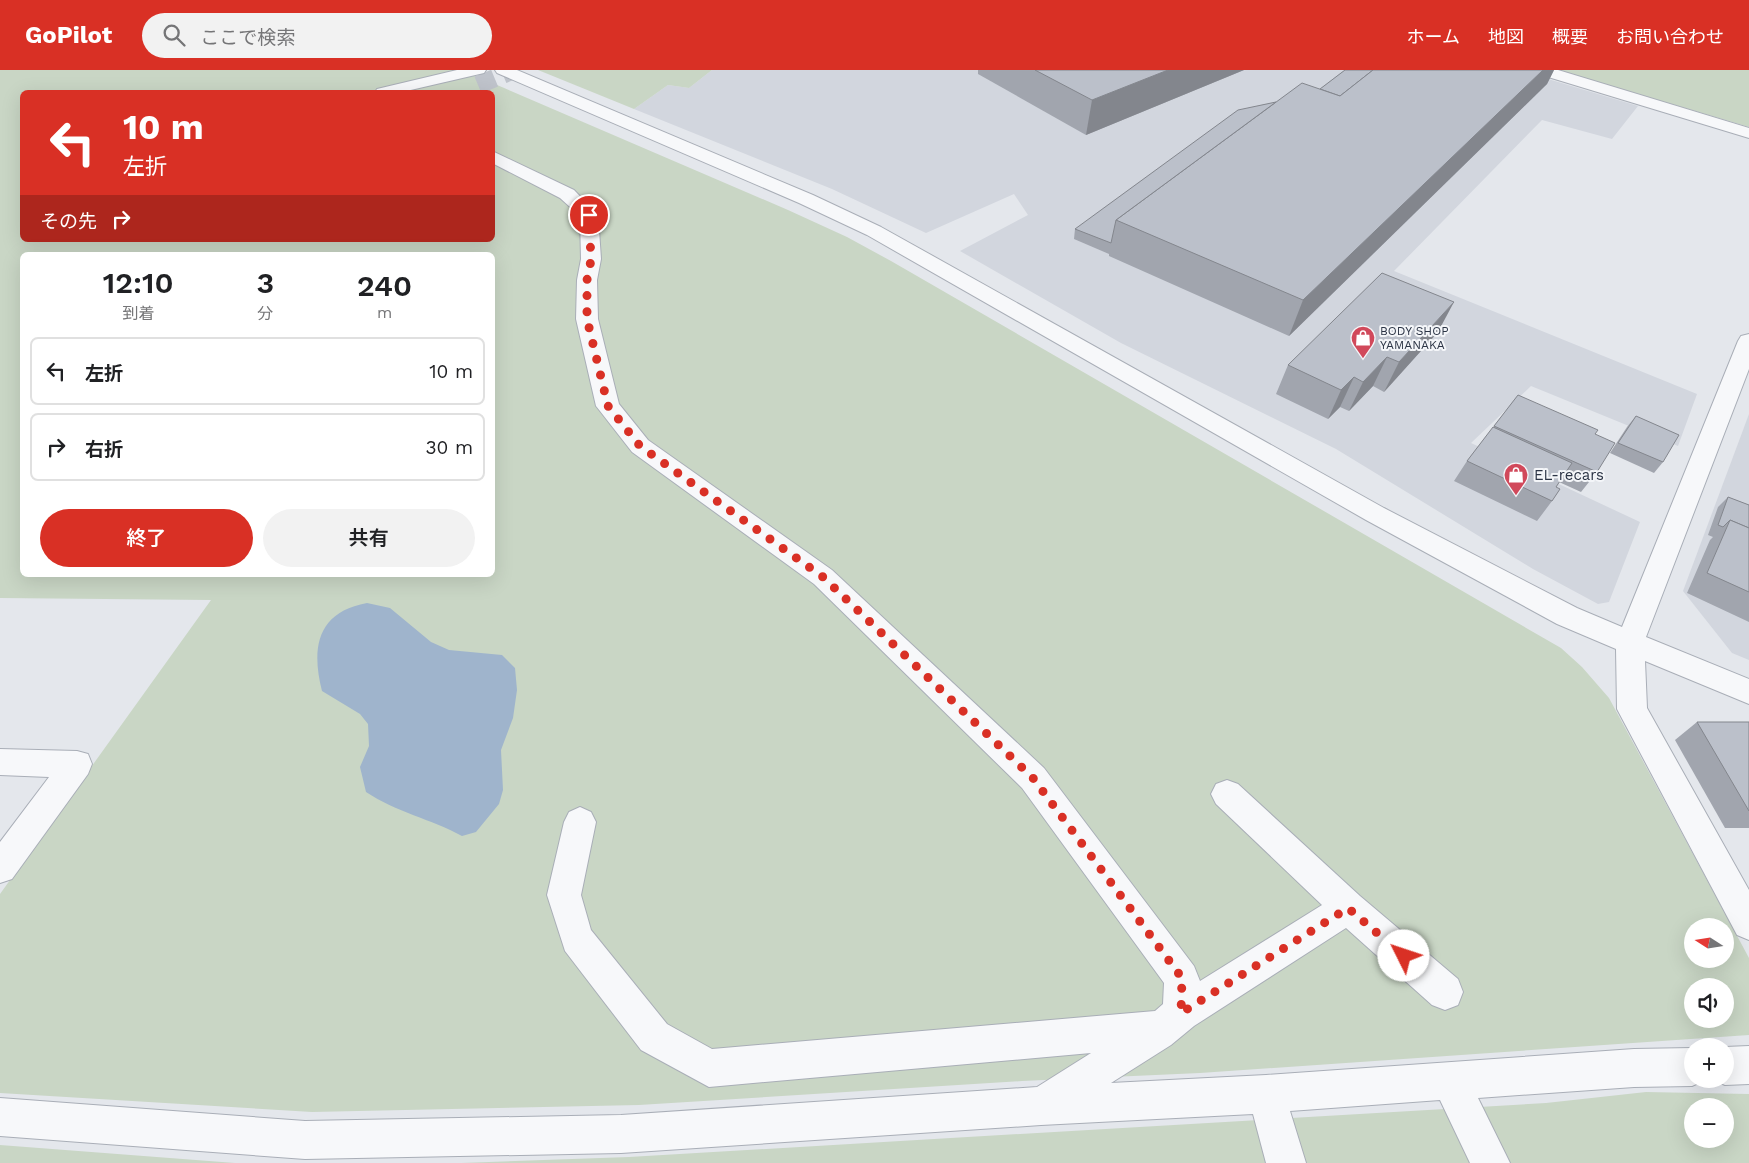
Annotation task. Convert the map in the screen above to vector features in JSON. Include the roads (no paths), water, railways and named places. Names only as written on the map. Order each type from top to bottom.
[{"type":"street","points":[[503,70],[806,199],[874,231],[1375,514],[1567,616],[1749,692]]},
{"type":"street","points":[[1541,70],[1749,133]]},
{"type":"street","points":[[396,90],[478,77]]},
{"type":"street","points":[[455,90],[478,77]]},
{"type":"street","points":[[495,158],[567,194],[589,215],[591,260],[587,280],[587,319],[608,406],[640,446],[823,577],[1033,778],[1182,978],[1171,1021]]},
{"type":"street","points":[[1749,341],[1630,643],[1632,709],[1749,923]]},
{"type":"street","points":[[0,762],[77,764],[0,868]]},
{"type":"street","points":[[1228,794],[1348,908],[1446,992]]},
{"type":"street","points":[[580,822],[564,895],[577,939],[654,1037],[709,1068],[1171,1021]]},
{"type":"street","points":[[1041,1106],[1348,908]]},
{"type":"street","points":[[1734,1066],[1749,1065]]},
{"type":"street","points":[[0,1117],[305,1140],[620,1134],[1041,1106],[1684,1067]]},
{"type":"street","points":[[1450,1081],[1490,1163]]},
{"type":"street","points":[[1266,1094],[1286,1163]]},
{"type":"water","points":[[367,603],[390,608],[431,642],[449,650],[502,655],[515,668],[517,690],[513,718],[501,750],[503,790],[499,804],[476,832],[462,836],[389,805],[366,792],[360,767],[369,746],[368,724],[360,714],[322,691],[317,660],[318,647],[328,623],[337,614]]},
{"type":"tunnel","points":[[478,85],[514,70]]},
{"type":"place","name":"BODY SHOP YAMANAKA","points":[[1363,359]]},
{"type":"place","name":"EL-recars","points":[[1516,496]]}]
